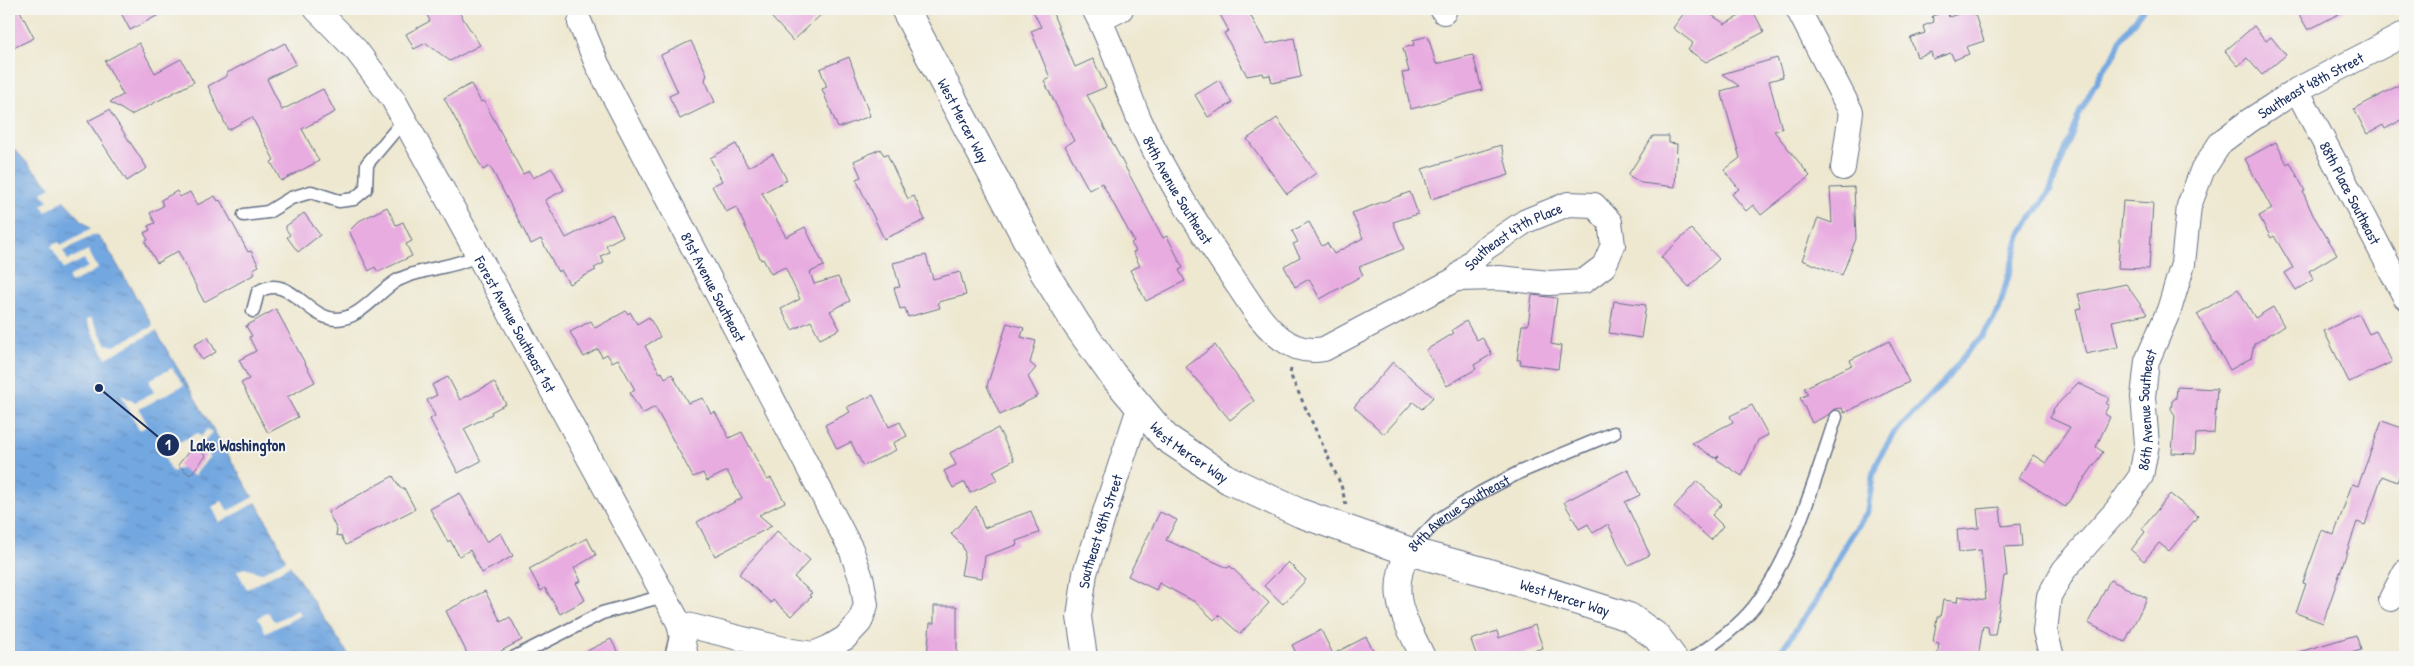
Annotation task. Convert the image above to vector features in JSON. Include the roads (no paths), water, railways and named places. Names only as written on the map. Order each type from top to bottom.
[{"type":"street","name":"Forest Avenue Southeast 1st","points":[[316,9],[372,70],[393,99],[679,624],[686,657]]},
{"type":"street","name":"West Mercer Way","points":[[905,9],[1044,272],[1077,325],[1139,408],[1165,437],[1229,480],[1300,513],[1408,551],[1621,614],[1657,637],[1672,657]]},
{"type":"street","points":[[1097,14],[1121,9]]},
{"type":"street","points":[[1798,9],[1851,112],[1843,168]]},
{"type":"street","name":"84th Avenue Southeast","points":[[1097,14],[1141,122],[1170,178],[1221,261],[1262,321],[1282,340],[1298,349]]},
{"type":"street","name":"81st Avenue Southeast","points":[[578,16],[597,64],[851,549],[862,581],[866,604],[860,622],[845,638],[813,654],[792,652],[679,624]]},
{"type":"street","name":"Southeast 48th Street","points":[[2221,142],[2297,90],[2405,34]]},
{"type":"street","name":"88th Place Southeast","points":[[2297,90],[2405,297]]},
{"type":"street","name":"86th Avenue Southeast","points":[[2052,657],[2045,631],[2049,596],[2064,570],[2117,510],[2140,476],[2147,444],[2143,397],[2147,361],[2169,310],[2182,264],[2189,206],[2202,171],[2221,142]]},
{"type":"street","name":"Southeast 47th Place","points":[[1298,349],[1312,351],[1324,349],[1456,278],[1484,249],[1526,222],[1568,204],[1594,206],[1610,222],[1613,245],[1604,266],[1584,281],[1549,283],[1499,278],[1456,278]]},
{"type":"street","name":"Southeast 48th Street","points":[[1085,657],[1079,617],[1085,573],[1139,408]]},
{"type":"street","name":"84th Avenue Southeast","points":[[1408,551],[1399,569],[1397,584],[1399,601],[1423,657]]},
{"type":"street","points":[[2391,599],[2405,572]]},
{"type":"lane","points":[[244,215],[268,212],[291,198],[311,192],[339,201],[354,199],[366,188],[367,164],[404,120]]},
{"type":"lane","points":[[253,311],[258,292],[270,286],[287,290],[312,310],[338,319],[363,307],[397,280],[461,264],[478,255]]},
{"type":"lane","points":[[1696,657],[1732,630],[1753,609],[1766,590],[1790,542],[1816,478],[1836,417]]},
{"type":"lane","name":"84th Avenue Southeast","points":[[1408,551],[1438,520],[1480,493],[1520,472],[1614,432]]},
{"type":"lane","points":[[515,657],[602,613],[664,596]]},
{"type":"lane","points":[[671,657],[679,624]]},
{"type":"water","points":[[9,144],[105,244],[273,532],[285,559],[350,657],[9,657]]},
{"type":"waterway","points":[[1777,657],[1818,598],[1848,540],[1867,513],[1873,474],[1880,456],[1895,432],[1944,382],[1968,351],[1983,336],[1999,309],[2020,235],[2050,191],[2080,112],[2102,71],[2115,54],[2121,39],[2143,9]]},
{"type":"place","name":"Lake Washington","points":[[99,388]]}]
